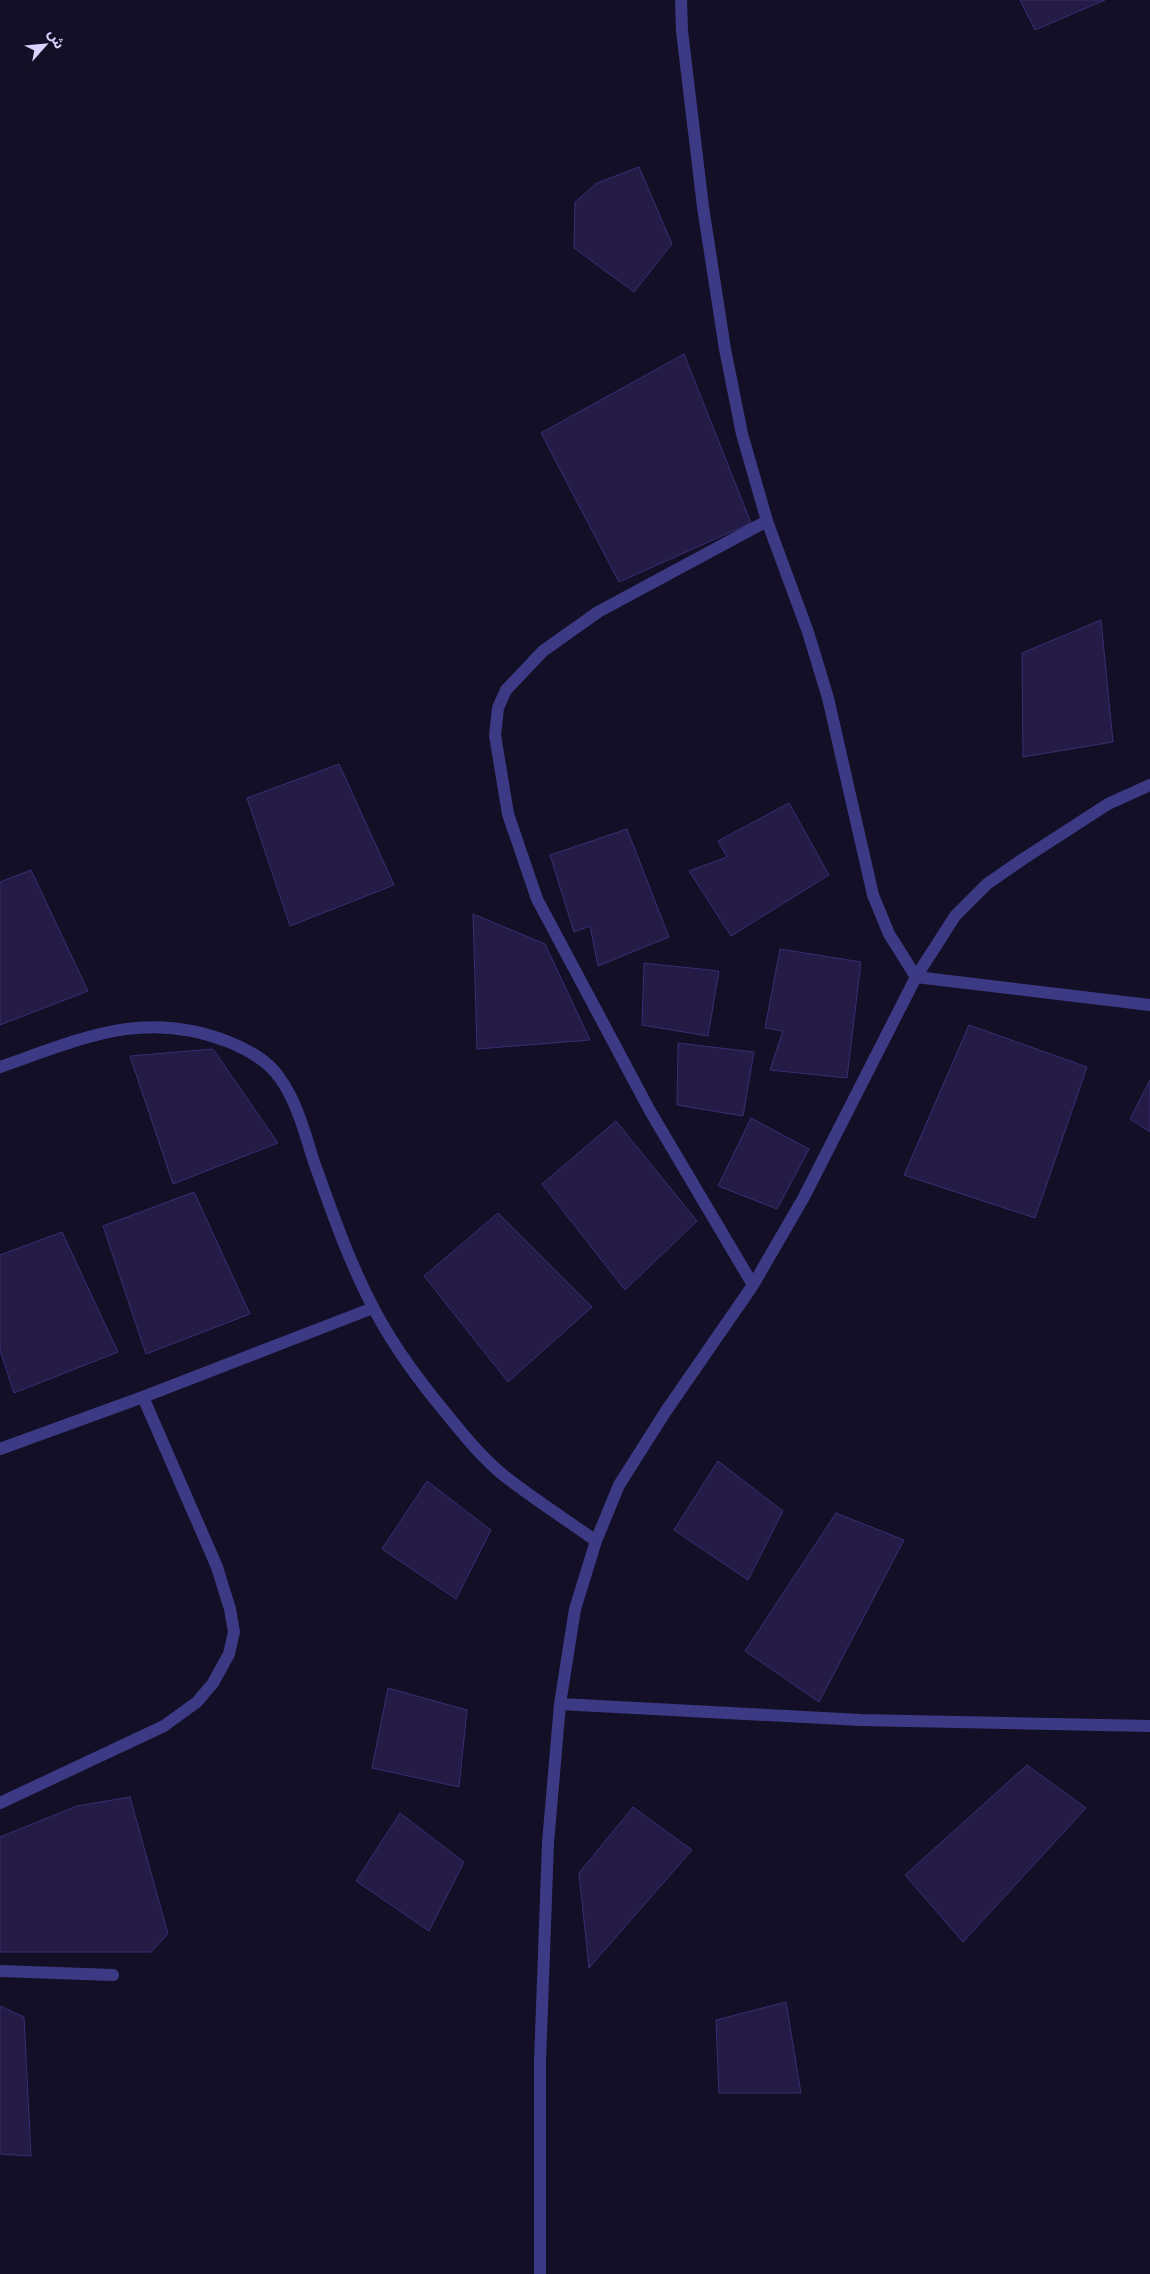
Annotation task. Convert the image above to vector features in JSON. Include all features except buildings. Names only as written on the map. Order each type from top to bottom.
[{"type":"street","points":[[681,0],[693,130],[725,349],[742,434],[767,521],[808,632],[828,698],[873,895],[889,934],[916,977]]},
{"type":"street","points":[[753,1285],[650,1111],[537,899],[508,814],[495,735],[498,708],[506,690],[543,651],[598,612],[767,521]]},
{"type":"street","points":[[540,2274],[540,2062],[548,1853],[560,1704],[575,1609],[596,1541],[618,1485],[666,1411],[753,1285],[804,1198],[916,977],[955,916],[987,884],[1108,804],[1150,785]]},
{"type":"street","points":[[916,977],[1150,1005]]},
{"type":"street","points":[[0,1067],[106,1032],[137,1026],[178,1028],[204,1032],[246,1049],[265,1062],[279,1077],[292,1102],[338,1230],[373,1308],[405,1362],[473,1446],[505,1477],[596,1541]]},
{"type":"street","points":[[0,1449],[143,1398],[373,1308]]},
{"type":"street","points":[[0,1803],[164,1726],[197,1702],[213,1683],[229,1654],[234,1632],[230,1609],[217,1567],[143,1398]]},
{"type":"street","points":[[560,1704],[860,1720],[1150,1726]]},
{"type":"street","points":[[0,1971],[112,1975]]}]
